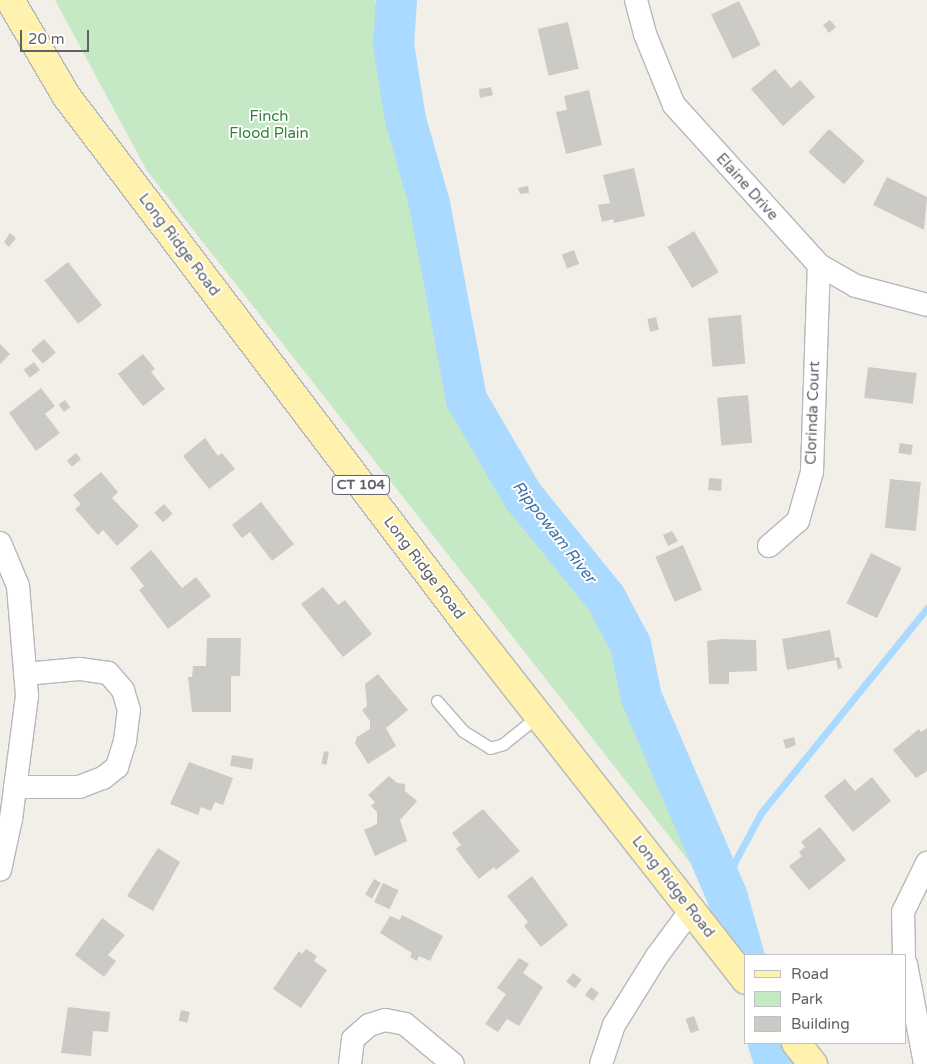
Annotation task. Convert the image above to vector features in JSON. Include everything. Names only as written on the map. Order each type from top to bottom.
[{"type":"main road","name":"Long Ridge Road","points":[[10,0],[67,97],[538,716],[744,978]]},
{"type":"main road","points":[[797,1044],[813,1064]]},
{"type":"street","name":"Elaine Drive","points":[[636,0],[645,34],[674,104],[818,265],[856,286],[927,305]]},
{"type":"street","name":"Clorinda Court","points":[[769,546],[798,521],[812,472],[818,265]]},
{"type":"street","points":[[0,543],[18,586],[27,696],[15,787],[0,870]]},
{"type":"street","points":[[15,787],[79,786],[103,778],[117,767],[125,741],[129,710],[122,690],[108,673],[79,669],[24,674]]},
{"type":"street","points":[[904,954],[903,912],[927,863]]},
{"type":"street","points":[[601,1064],[614,1025],[657,956],[691,910]]},
{"type":"street","points":[[907,969],[925,1064]]},
{"type":"street","points":[[350,1064],[353,1039],[369,1025],[385,1020],[405,1024],[454,1064]]},
{"type":"lane","points":[[436,701],[463,731],[490,748],[503,744],[538,716]]},
{"type":"green space","name":"Finch Flood Plain","points":[[55,0],[375,0],[421,253],[447,371],[468,411],[599,571],[725,839],[713,892],[147,171]]},
{"type":"building","points":[[739,1],[760,45],[733,59],[711,15]]},
{"type":"building","points":[[830,20],[836,27],[829,33],[823,25]]},
{"type":"building","points":[[568,22],[579,69],[549,76],[538,29]]},
{"type":"building","points":[[775,69],[791,88],[800,80],[815,97],[783,126],[751,89]]},
{"type":"building","points":[[491,87],[493,95],[480,98],[479,89]]},
{"type":"building","points":[[589,90],[602,145],[566,154],[556,112],[567,110],[564,96]]},
{"type":"building","points":[[829,129],[865,161],[844,184],[808,152]]},
{"type":"building","points":[[634,168],[645,216],[614,223],[613,219],[602,222],[598,205],[610,203],[603,175]]},
{"type":"building","points":[[887,177],[927,197],[924,230],[873,205]]},
{"type":"building","points":[[528,186],[529,193],[520,194],[518,188]]},
{"type":"building","points":[[694,231],[719,272],[692,288],[667,247]]},
{"type":"building","points":[[10,233],[16,238],[9,247],[4,242]]},
{"type":"building","points":[[574,250],[579,264],[567,269],[562,254]]},
{"type":"building","points":[[68,262],[102,305],[78,324],[44,280]]},
{"type":"building","points":[[741,315],[745,364],[712,367],[708,318]]},
{"type":"building","points":[[656,317],[659,330],[650,332],[647,319]]},
{"type":"building","points":[[44,339],[56,353],[43,364],[31,350]]},
{"type":"building","points":[[0,344],[10,354],[0,364]]},
{"type":"building","points":[[143,354],[155,369],[151,372],[165,389],[143,406],[118,374]]},
{"type":"building","points":[[34,362],[40,370],[30,378],[24,370]]},
{"type":"building","points":[[868,367],[917,373],[913,404],[864,398]]},
{"type":"building","points":[[41,388],[55,406],[45,414],[60,433],[36,451],[9,413]]},
{"type":"building","points":[[748,395],[752,443],[721,446],[717,398]]},
{"type":"building","points":[[65,400],[70,407],[64,412],[59,405]]},
{"type":"building","points":[[205,438],[218,456],[222,453],[235,469],[209,489],[183,456]]},
{"type":"building","points":[[900,443],[913,445],[911,455],[898,453]]},
{"type":"building","points":[[76,453],[81,459],[72,467],[67,461]]},
{"type":"building","points":[[101,472],[118,492],[112,498],[139,526],[117,546],[103,530],[98,535],[75,509],[81,504],[73,495]]},
{"type":"building","points":[[709,478],[722,479],[721,491],[708,490]]},
{"type":"building","points":[[890,479],[921,482],[916,531],[885,528]]},
{"type":"building","points":[[261,502],[294,544],[272,561],[250,532],[242,538],[232,525]]},
{"type":"building","points":[[164,504],[173,514],[163,522],[154,513]]},
{"type":"building","points":[[672,531],[678,541],[668,546],[663,535]]},
{"type":"building","points":[[683,545],[702,590],[675,602],[655,557]]},
{"type":"building","points":[[151,550],[182,588],[196,577],[211,596],[168,629],[139,590],[144,586],[130,568]]},
{"type":"building","points":[[871,553],[902,568],[877,618],[846,603]]},
{"type":"building","points":[[323,587],[338,605],[345,600],[372,634],[343,657],[301,604]]},
{"type":"building","points":[[830,630],[835,658],[839,657],[842,668],[838,669],[836,660],[787,670],[782,639]]},
{"type":"building","points":[[207,638],[241,638],[240,676],[231,676],[231,712],[192,712],[188,677],[192,677],[193,666],[206,666]]},
{"type":"building","points":[[721,639],[756,640],[757,671],[729,672],[729,684],[709,684],[707,641]]},
{"type":"building","points":[[378,674],[408,710],[386,728],[396,746],[368,764],[355,743],[357,737],[370,729],[370,721],[362,710],[367,706],[365,684]]},
{"type":"building","points":[[927,728],[927,771],[916,778],[893,750],[919,729],[921,732]]},
{"type":"building","points":[[794,737],[796,745],[786,749],[783,740]]},
{"type":"building","points":[[324,751],[329,752],[326,765],[322,764]]},
{"type":"building","points":[[232,755],[254,759],[252,770],[230,766]]},
{"type":"building","points":[[189,762],[233,778],[223,805],[215,802],[211,811],[201,807],[198,815],[170,804]]},
{"type":"building","points":[[389,776],[397,783],[405,784],[405,791],[417,801],[400,820],[407,841],[375,856],[364,830],[377,824],[377,812],[371,806],[375,802],[368,795]]},
{"type":"building","points":[[872,777],[891,801],[853,832],[824,796],[845,779],[855,791]]},
{"type":"building","points":[[483,809],[520,851],[496,870],[494,867],[479,879],[456,849],[461,845],[452,833]]},
{"type":"building","points":[[820,827],[846,860],[809,890],[789,866],[802,856],[799,852],[805,847],[801,842]]},
{"type":"building","points":[[158,848],[180,862],[153,911],[127,896]]},
{"type":"building","points":[[532,876],[568,925],[541,947],[524,926],[528,922],[507,896]]},
{"type":"building","points":[[374,879],[381,883],[372,899],[365,895]]},
{"type":"building","points":[[383,883],[398,890],[390,909],[374,902]]},
{"type":"building","points":[[402,915],[443,936],[430,961],[419,956],[417,961],[410,957],[412,953],[380,933],[390,916],[400,920]]},
{"type":"building","points":[[102,918],[125,935],[108,955],[116,961],[104,977],[75,955]]},
{"type":"building","points":[[306,949],[317,956],[314,961],[327,970],[301,1008],[273,989],[299,951],[302,954]]},
{"type":"building","points":[[519,958],[529,964],[523,973],[543,987],[519,1026],[507,1019],[498,1032],[485,1024],[506,994],[497,988]]},
{"type":"building","points":[[573,973],[582,980],[575,988],[566,982]]},
{"type":"building","points":[[591,987],[599,993],[593,1001],[585,995]]},
{"type":"building","points":[[68,1007],[110,1012],[108,1032],[93,1031],[91,1056],[61,1053]]},
{"type":"building","points":[[181,1010],[190,1012],[187,1023],[179,1021]]},
{"type":"building","points":[[694,1016],[699,1030],[691,1033],[686,1019]]},
{"type":"waterway","name":"Rippowam River","points":[[396,0],[393,44],[405,119],[429,203],[466,399],[522,495],[605,597],[630,644],[641,697],[727,897],[744,957]]},
{"type":"waterway","points":[[727,897],[734,863],[761,813],[927,608]]},
{"type":"waterway","name":"Rippowam River","points":[[768,1044],[775,1064]]}]
